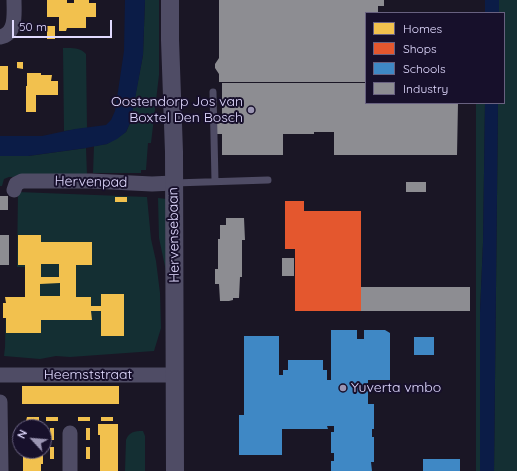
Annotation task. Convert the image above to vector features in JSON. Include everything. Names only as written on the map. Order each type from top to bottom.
[{"type":"street","points":[[0,37],[5,36],[10,31],[14,21],[14,0]]},
{"type":"street","name":"Hervensebaan","points":[[170,0],[174,152],[175,471]]},
{"type":"street","name":"Hervenpad","points":[[14,190],[16,184],[22,181],[91,181],[152,184],[173,183]]},
{"type":"street","name":"Heemststraat","points":[[0,375],[175,376]]},
{"type":"street","points":[[0,402],[1,471]]},
{"type":"street","points":[[70,433],[70,471]]},
{"type":"lane","points":[[212,92],[215,182]]},
{"type":"lane","points":[[173,183],[268,180]]},
{"type":"green space","points":[[145,0],[159,0],[159,75],[151,143],[148,143],[146,170],[141,170],[141,173],[93,173],[94,146],[107,144],[126,132],[130,123],[143,55]]},
{"type":"green space","points":[[499,0],[517,0],[517,471],[494,471],[498,104],[505,104],[505,12],[499,12]]},
{"type":"green space","points":[[63,48],[78,49],[86,54],[87,128],[64,131]]},
{"type":"green space","points":[[476,104],[485,104],[483,243],[480,312],[480,471],[476,471]]},
{"type":"green space","points":[[86,148],[87,175],[9,177],[4,179],[2,186],[0,186],[0,156],[28,156]]},
{"type":"green space","points":[[18,192],[147,197],[151,239],[156,261],[160,293],[161,328],[154,351],[70,357],[56,356],[40,359],[4,356],[6,299],[27,299],[27,267],[17,267]]},
{"type":"green space","points":[[158,198],[167,199],[167,276],[159,238]]},
{"type":"green space","points":[[143,431],[145,436],[145,471],[125,471],[126,440],[132,432]]},
{"type":"water","points":[[125,0],[145,0],[143,55],[130,123],[126,132],[107,144],[86,148],[28,156],[0,156],[0,136],[42,136],[75,129],[106,125],[111,120],[115,111],[124,51]]},
{"type":"water","points":[[485,0],[499,0],[499,12],[485,12]]},
{"type":"water","points":[[485,104],[498,104],[494,471],[480,471],[480,312],[483,243]]},
{"type":"building: Homes","points":[[47,0],[67,0],[67,3],[74,3],[74,0],[89,0],[89,3],[96,3],[96,17],[86,17],[86,28],[67,28],[66,31],[59,31],[59,17],[47,17]]},
{"type":"building: Homes","points":[[47,26],[55,26],[55,39],[47,39]]},
{"type":"building: Homes","points":[[17,62],[23,62],[23,69],[17,68]]},
{"type":"building: Homes","points":[[0,66],[8,66],[8,90],[0,90]]},
{"type":"building: Homes","points":[[27,73],[52,75],[51,81],[58,81],[58,95],[36,95],[36,112],[26,112]]},
{"type":"building: Homes","points":[[115,197],[127,197],[127,202],[115,202]]},
{"type":"building: Homes","points":[[18,235],[41,235],[41,242],[92,242],[92,265],[76,265],[76,297],[91,297],[91,306],[101,306],[101,294],[124,294],[124,336],[101,336],[101,311],[91,311],[92,320],[41,320],[41,333],[6,333],[6,318],[3,318],[3,303],[6,303],[5,297],[25,297],[25,265],[18,265]],"holes":[[[41,264],[59,264],[59,277],[41,277]],[[60,283],[60,296],[40,296],[40,284]]]},
{"type":"building: Homes","points":[[22,386],[119,386],[119,404],[22,404]]},
{"type":"building: Homes","points":[[27,417],[39,417],[39,419],[26,419]]},
{"type":"building: Homes","points":[[46,417],[58,417],[58,421],[52,421],[52,419],[46,419]]},
{"type":"building: Homes","points":[[78,417],[90,417],[90,421],[78,421]]},
{"type":"building: Homes","points":[[101,417],[113,417],[113,421],[101,421]]},
{"type":"building: Homes","points":[[98,424],[118,424],[118,471],[100,471],[100,435],[98,435]]},
{"type":"building: Homes","points":[[52,428],[54,428],[54,440],[52,440]]},
{"type":"building: Homes","points":[[86,428],[90,428],[90,440],[86,440]]},
{"type":"building: Homes","points":[[52,447],[54,447],[54,459],[52,459]]},
{"type":"building: Homes","points":[[86,447],[90,447],[90,459],[86,459]]},
{"type":"building: Homes","points":[[23,459],[43,459],[41,471],[23,471]]},
{"type":"building: Shops","points":[[285,201],[304,201],[304,211],[361,211],[361,311],[295,311],[295,249],[285,249]]},
{"type":"building: Schools","points":[[331,330],[357,330],[357,339],[364,339],[364,330],[385,330],[390,333],[390,380],[368,380],[368,404],[374,404],[374,429],[372,429],[372,437],[374,437],[374,462],[371,462],[372,471],[331,471],[331,461],[334,461],[334,453],[331,453],[331,432],[334,432],[334,426],[327,426],[328,429],[282,429],[282,455],[239,455],[239,415],[244,415],[244,336],[279,336],[279,375],[283,375],[283,370],[288,370],[288,360],[323,360],[323,370],[327,370],[327,380],[331,380]]},
{"type":"building: Schools","points":[[414,337],[434,337],[434,355],[414,355]]},
{"type":"building: Schools","points":[[423,459],[460,459],[460,471],[423,471]]},
{"type":"building: Industry","points":[[219,0],[384,0],[384,6],[378,6],[378,12],[365,12],[365,82],[219,82],[219,74],[215,68],[215,64],[219,58]]},
{"type":"building: Industry","points":[[222,83],[365,83],[365,104],[458,104],[457,155],[334,155],[334,132],[314,132],[314,134],[283,134],[283,155],[222,155],[222,134],[217,134],[217,123],[222,123]]},
{"type":"building: Industry","points":[[406,182],[426,182],[426,192],[406,192]]},
{"type":"building: Industry","points":[[0,196],[8,196],[8,210],[0,210]]},
{"type":"building: Industry","points":[[226,218],[244,218],[245,240],[242,240],[242,277],[240,277],[239,298],[233,298],[233,300],[229,301],[220,301],[219,284],[215,284],[215,269],[218,269],[218,239],[220,239],[220,225],[226,225]]},
{"type":"building: Industry","points":[[0,235],[9,235],[9,265],[0,265]]},
{"type":"building: Industry","points":[[282,258],[294,258],[294,276],[282,276]]},
{"type":"building: Industry","points":[[361,287],[470,287],[470,311],[361,311]]},
{"type":"place","name":"Oostendorp Jos van Boxtel Den Bosch","points":[[251,110]]},
{"type":"place","name":"Yuverta vmbo","points":[[343,388]]}]
